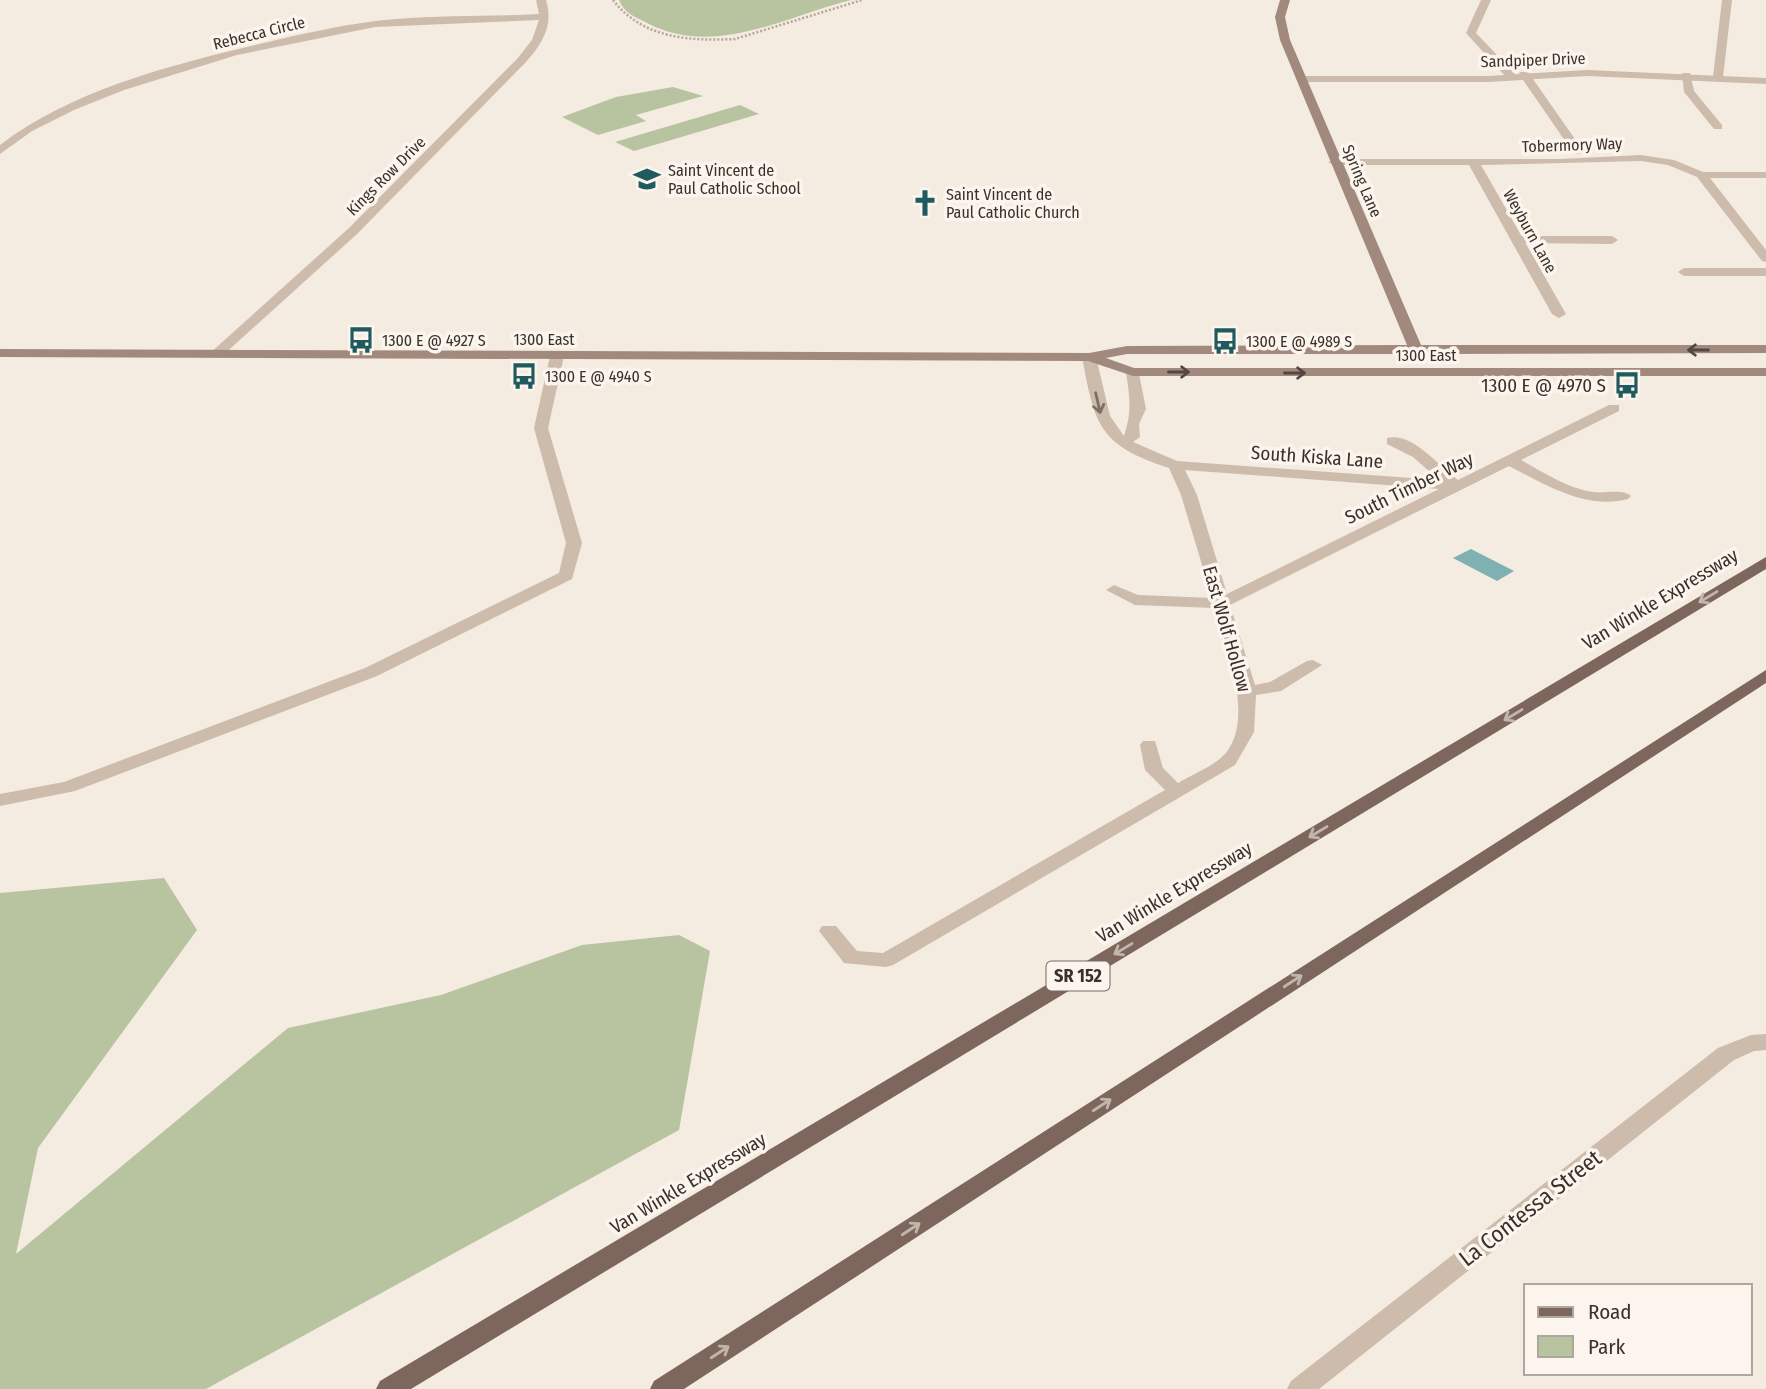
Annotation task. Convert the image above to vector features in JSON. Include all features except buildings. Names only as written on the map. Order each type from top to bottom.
[{"type":"main road","name":"Spring Lane","points":[[1285,0],[1280,24],[1334,162],[1426,373]]},
{"type":"main road","name":"1300 East","points":[[0,353],[1089,357],[1127,350],[1766,349]]},
{"type":"main road","name":"1300 East","points":[[1089,357],[1133,372],[1766,372]]},
{"type":"main road","name":"Van Winkle Expressway","points":[[389,1389],[1766,562]]},
{"type":"main road","points":[[663,1389],[1766,675]]},
{"type":"street","points":[[541,0],[545,17]]},
{"type":"street","points":[[1486,0],[1471,33],[1511,76]]},
{"type":"street","points":[[1718,77],[1727,0]]},
{"type":"street","name":"Rebecca Circle","points":[[0,151],[32,125],[87,100],[185,69],[275,45],[377,24],[545,17]]},
{"type":"street","name":"Kings Row Drive","points":[[216,354],[353,231],[512,71],[538,41],[545,17]]},
{"type":"street","points":[[1524,75],[1578,152]]},
{"type":"street","points":[[1686,75],[1689,92],[1718,127]]},
{"type":"street","name":"Sandpiper Drive","points":[[1301,79],[1686,75],[1766,81]]},
{"type":"street","name":"Tobermory Way","points":[[1334,162],[1650,158],[1679,164],[1701,175],[1766,258]]},
{"type":"street","name":"Weyburn Lane","points":[[1473,162],[1559,314]]},
{"type":"street","points":[[1701,175],[1766,175]]},
{"type":"street","points":[[1517,240],[1612,240]]},
{"type":"street","points":[[1684,272],[1766,272]]},
{"type":"street","points":[[0,800],[68,787],[371,672],[566,576],[574,543],[541,428],[558,356]]},
{"type":"street","points":[[1089,357],[1100,414],[1109,432],[1146,457],[1175,465]]},
{"type":"street","points":[[1122,442],[1133,437],[1132,424],[1139,408],[1133,372]]},
{"type":"street","name":"South Timber Way","points":[[1221,603],[1614,408]]},
{"type":"street","points":[[1392,441],[1412,446],[1431,470],[1457,486]]},
{"type":"street","points":[[1509,460],[1586,497],[1603,500],[1623,496]]},
{"type":"street","name":"South Kiska Lane","points":[[1175,465],[1457,486]]},
{"type":"street","name":"East Wolf Hollow","points":[[828,932],[851,958],[886,960],[1229,761],[1245,732],[1248,691],[1189,495],[1175,465]]},
{"type":"street","points":[[1114,590],[1135,600],[1221,603]]},
{"type":"street","points":[[1248,691],[1275,687],[1313,665]]},
{"type":"street","points":[[1149,745],[1154,769],[1176,791]]},
{"type":"street","name":"La Contessa Street","points":[[1300,1389],[1726,1054],[1751,1043],[1766,1042]]},
{"type":"path","points":[[613,0],[621,14],[669,37],[717,41],[736,39],[862,0]]},
{"type":"green space","points":[[619,0],[851,0],[749,31],[698,37],[672,33],[634,17]]},
{"type":"green space","points":[[673,87],[703,96],[636,115],[646,121],[598,135],[562,117],[616,97]]},
{"type":"green space","points":[[740,105],[759,114],[634,151],[615,142]]},
{"type":"green space","points":[[164,878],[197,930],[38,1148],[16,1254],[288,1028],[441,995],[582,945],[679,935],[710,951],[679,1130],[206,1389],[0,1389],[0,893]]},
{"type":"water","points":[[1471,549],[1514,571],[1497,581],[1453,558]]},
{"type":"place","name":"Saint Vincent de Paul Catholic School","points":[[647,179]]},
{"type":"place","name":"Saint Vincent de Paul Catholic Church","points":[[925,203]]},
{"type":"place","name":"1300 E @ 4927 S","points":[[361,340]]},
{"type":"place","name":"1300 E @ 4989 S","points":[[1225,341]]},
{"type":"place","name":"1300 E @ 4940 S","points":[[524,376]]},
{"type":"place","name":"1300 E @ 4970 S","points":[[1627,385]]}]
